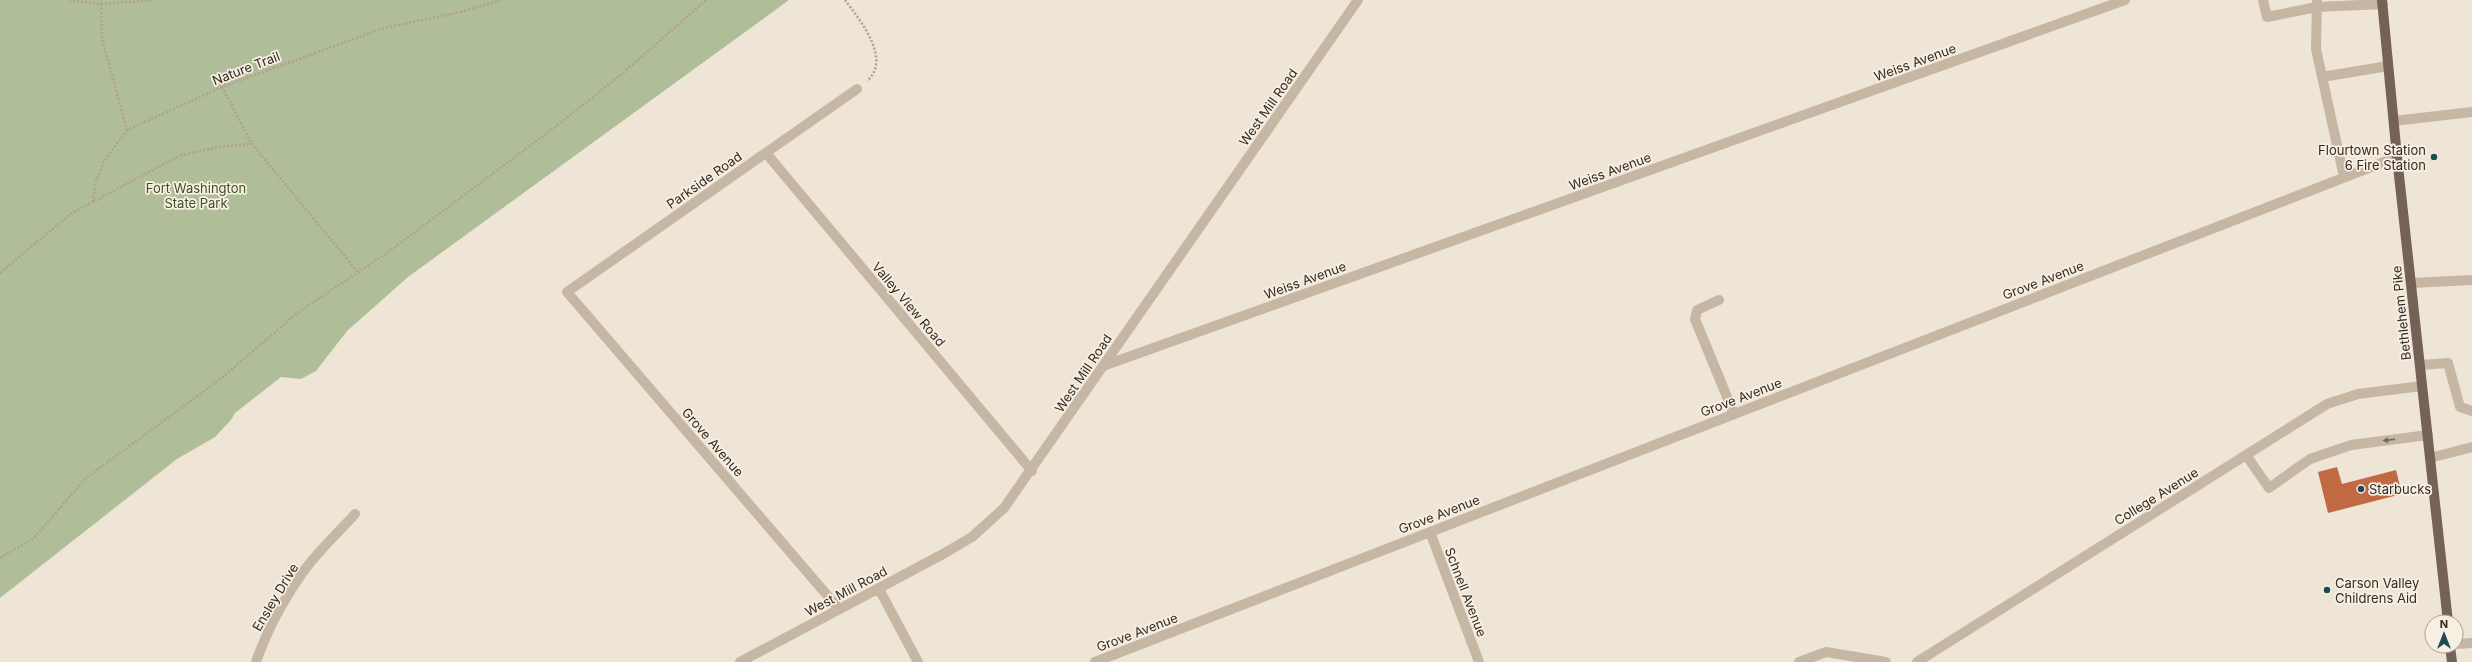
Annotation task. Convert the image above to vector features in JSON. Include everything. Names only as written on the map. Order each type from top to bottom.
[{"type":"main road","name":"Bethlehem Pike","points":[[2382,2],[2397,157],[2447,614]]},
{"type":"street","name":"West Mill Road","points":[[740,662],[879,590],[978,532],[1004,508],[1032,472],[1103,366],[1358,0]]},
{"type":"street","name":"Weiss Avenue","points":[[1103,366],[2126,0]]},
{"type":"street","points":[[2263,0],[2267,17],[2317,4],[2382,2]]},
{"type":"street","points":[[2317,4],[2316,49],[2344,177]]},
{"type":"street","points":[[2322,77],[2388,66]]},
{"type":"street","name":"Parkside Road","points":[[567,292],[857,89]]},
{"type":"street","points":[[2394,122],[2472,112]]},
{"type":"street","name":"Valley View Road","points":[[766,152],[1032,472]]},
{"type":"street","name":"Grove Avenue","points":[[1095,662],[1115,658],[1430,532],[2397,157]]},
{"type":"street","points":[[2411,283],[2472,280]]},
{"type":"street","name":"Grove Avenue","points":[[567,292],[839,610]]},
{"type":"street","points":[[1719,300],[1697,310],[1695,319],[1734,414]]},
{"type":"street","points":[[2420,365],[2448,363],[2460,407],[2472,411]]},
{"type":"street","name":"College Avenue","points":[[1917,662],[2326,404],[2358,394],[2422,386]]},
{"type":"street","points":[[2246,455],[2269,488],[2310,459],[2352,445],[2428,435]]},
{"type":"street","points":[[2430,458],[2472,447]]},
{"type":"street","name":"Ensley Drive","points":[[256,662],[276,615],[304,571],[355,514]]},
{"type":"street","name":"Schnell Avenue","points":[[1430,532],[1479,662]]},
{"type":"street","points":[[879,590],[918,662]]},
{"type":"street","points":[[1799,662],[1826,652],[1886,662]]},
{"type":"path","points":[[69,0],[101,4],[153,0]]},
{"type":"path","name":"Nature Trail","points":[[127,130],[222,87],[384,28],[460,12],[500,0]]},
{"type":"path","points":[[0,558],[33,539],[86,478],[223,377],[296,314],[357,271],[387,253],[559,124],[623,73],[706,0]]},
{"type":"path","points":[[845,0],[876,50],[877,64],[873,75],[857,89]]},
{"type":"path","points":[[93,202],[96,181],[104,161],[127,130],[102,39],[101,4]]},
{"type":"path","points":[[222,87],[252,144],[357,271]]},
{"type":"path","points":[[0,273],[72,213],[181,155],[219,147],[252,144]]},
{"type":"green space","name":"Fort Washington State Park","points":[[0,0],[789,0],[408,277],[347,331],[316,371],[301,379],[281,377],[235,413],[231,420],[215,437],[177,459],[0,598]]},
{"type":"building","name":"Starbucks","points":[[2337,467],[2342,484],[2396,470],[2402,494],[2328,513],[2318,472]]},
{"type":"place","name":"Flourtown Station 6 Fire Station","points":[[2434,157]]},
{"type":"place","name":"Starbucks","points":[[2361,489]]},
{"type":"place","name":"Carson Valley Childrens Aid","points":[[2327,590]]}]
